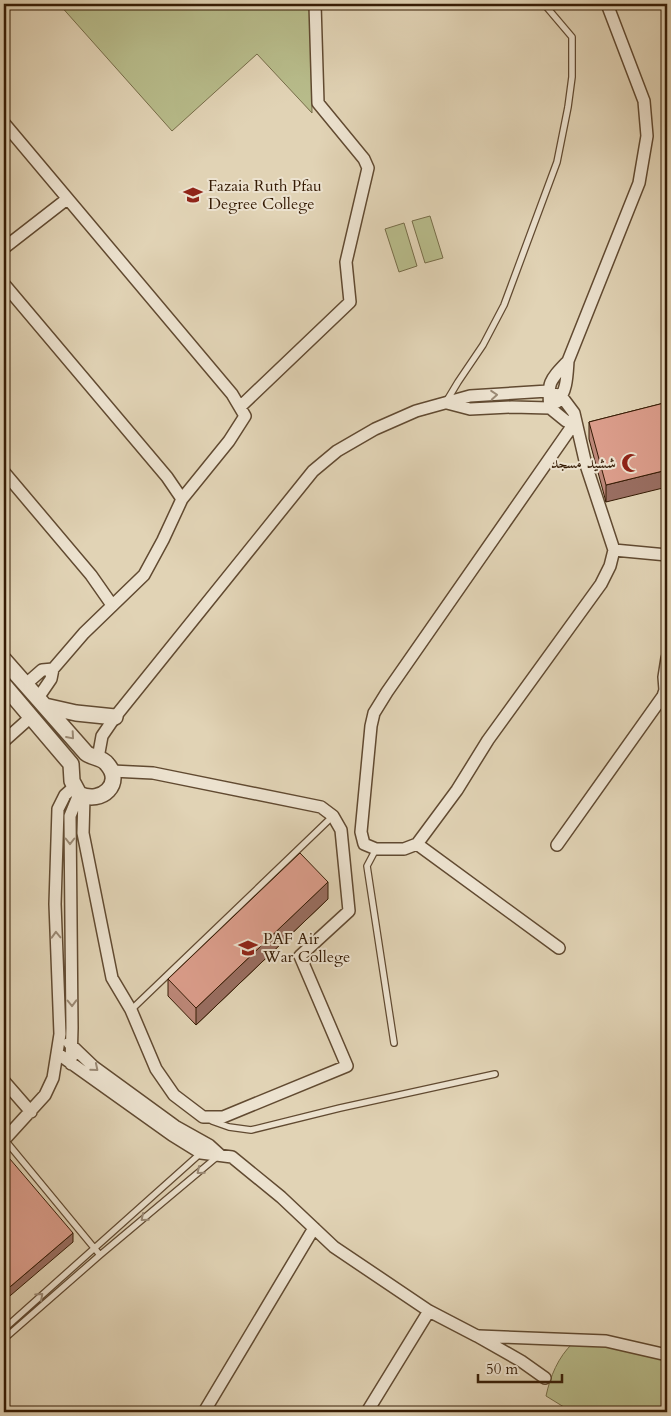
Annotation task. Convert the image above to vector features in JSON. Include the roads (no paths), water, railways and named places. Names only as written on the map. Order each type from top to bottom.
[{"type":"street","points":[[240,407],[350,302],[346,262],[368,168],[364,159],[318,103],[315,4]]},
{"type":"street","points":[[550,408],[562,397],[568,361],[639,183],[647,136],[644,101],[608,4]]},
{"type":"street","points":[[4,123],[232,394],[245,416],[229,441],[182,499],[144,575],[112,605],[53,668],[51,679],[41,702]]},
{"type":"street","points":[[4,248],[67,198]]},
{"type":"street","points":[[4,284],[167,477],[182,499]]},
{"type":"street","points":[[550,408],[548,391],[552,378],[568,361]]},
{"type":"street","points":[[98,758],[102,736],[115,718],[313,471],[337,451],[375,429],[416,411],[470,396],[548,391],[562,397],[574,413],[586,465],[614,550],[610,566],[601,584],[488,740],[457,790],[417,844],[404,849],[376,849],[364,844],[361,832],[374,713],[575,422]]},
{"type":"street","points":[[446,403],[470,409],[550,408],[566,421],[575,422]]},
{"type":"street","points":[[4,472],[91,575],[112,605]]},
{"type":"street","points":[[614,550],[667,555]]},
{"type":"street","points":[[557,845],[663,696],[667,658]]},
{"type":"street","points":[[4,660],[86,753],[108,764],[112,770],[113,778],[108,791],[99,797],[92,798],[79,793],[65,795],[58,809],[55,904],[60,1034],[53,1078],[45,1095],[4,1140]]},
{"type":"street","points":[[26,684],[42,670],[53,668]]},
{"type":"street","points":[[4,685],[71,764],[72,780],[79,793],[83,833],[112,978],[131,1010],[156,1069],[174,1095],[203,1117],[223,1117],[347,1066],[300,956],[349,911],[341,830],[333,816],[321,807],[303,803],[153,773],[112,770]]},
{"type":"street","points":[[41,702],[76,713],[115,718]]},
{"type":"street","points":[[4,741],[32,716]]},
{"type":"street","points":[[71,1064],[70,816],[79,793]]},
{"type":"street","points":[[417,844],[559,948]]},
{"type":"street","points":[[60,1034],[94,1067],[205,1149]]},
{"type":"street","points":[[57,1053],[172,1135],[220,1155],[232,1157],[281,1197],[334,1247],[429,1311],[521,1361],[545,1378]]},
{"type":"street","points":[[4,1081],[31,1112]]},
{"type":"street","points":[[204,1412],[314,1228]]},
{"type":"street","points":[[367,1412],[429,1311]]},
{"type":"street","points":[[477,1336],[606,1341],[667,1355]]},
{"type":"lane","points":[[446,403],[483,346],[504,305],[557,162],[571,84],[572,37],[544,4]]},
{"type":"lane","points":[[131,1010],[333,816]]},
{"type":"lane","points":[[376,849],[367,866],[394,1043]]},
{"type":"lane","points":[[203,1117],[229,1127],[251,1130],[340,1108],[495,1074]]},
{"type":"lane","points":[[4,1140],[100,1255]]},
{"type":"lane","points":[[4,1329],[205,1149]]},
{"type":"lane","points":[[4,1339],[100,1255],[220,1155]]},
{"type":"place","name":"Fazaia Ruth Pfau Degree College","points":[[193,195]]},
{"type":"place","name":"ششید مسجد","points":[[631,463]]},
{"type":"place","name":"PAF Air War College","points":[[248,948]]}]
